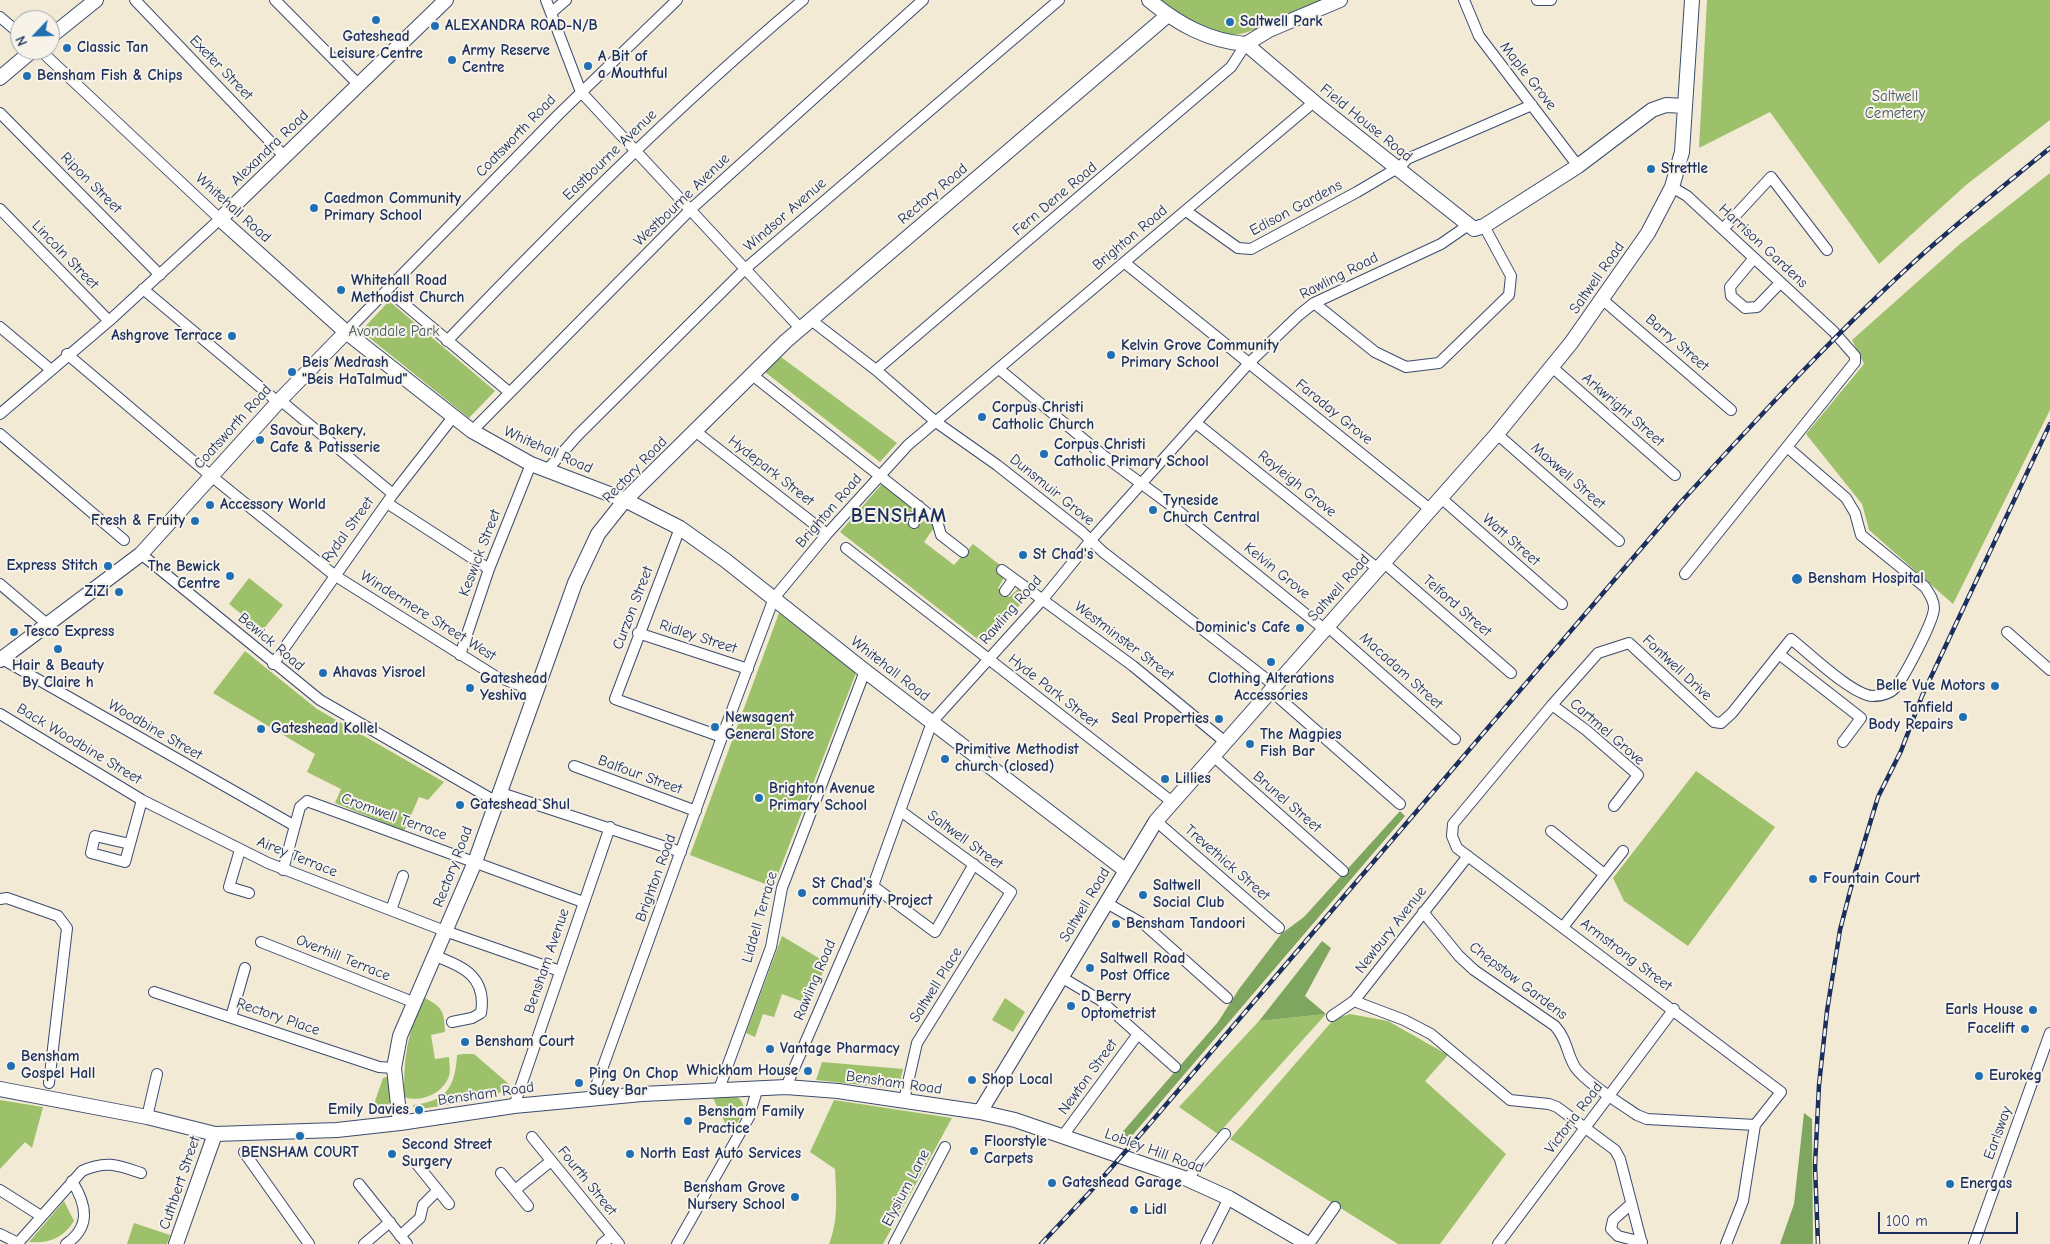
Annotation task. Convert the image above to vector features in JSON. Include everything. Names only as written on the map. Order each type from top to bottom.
[{"type":"street","points":[[60,29],[96,0]]},
{"type":"street","name":"Exeter Street","points":[[135,0],[285,157]]},
{"type":"street","points":[[275,0],[359,85]]},
{"type":"street","name":"Alexandra Road","points":[[0,414],[67,354],[109,321],[220,219],[446,0]]},
{"type":"street","points":[[546,0],[581,92]]},
{"type":"street","points":[[551,13],[566,0]]},
{"type":"street","name":"Coatsworth Road","points":[[1,659],[140,554],[279,401],[581,92],[677,0]]},
{"type":"street","name":"Eastbourne Avenue","points":[[447,341],[560,224],[636,151],[747,47],[803,0]]},
{"type":"street","name":"Westbourne Avenue","points":[[472,431],[691,209],[923,0]]},
{"type":"street","name":"Windsor Avenue","points":[[547,470],[578,435],[745,269],[1059,0]]},
{"type":"street","points":[[1149,0],[1168,15],[1208,37],[1246,44],[1269,30],[1340,0]]},
{"type":"street","name":"Maple Grove","points":[[1464,0],[1478,36],[1578,166]]},
{"type":"street","points":[[1537,0],[1551,0]]},
{"type":"street","name":"Saltwell Road","points":[[980,1112],[1105,902],[1156,821],[1224,741],[1497,434],[1552,367],[1603,300],[1648,233],[1672,187],[1682,152],[1692,0]]},
{"type":"street","name":"Rectory Road","points":[[400,1123],[394,1068],[400,1036],[413,1002],[475,862],[535,691],[589,551],[598,534],[625,500],[751,374],[806,324],[1168,15]]},
{"type":"street","points":[[0,17],[10,26]]},
{"type":"street","name":"Field House Road","points":[[1246,44],[1314,102],[1467,226]]},
{"type":"street","name":"Fern Dene Road","points":[[876,370],[1231,67],[1246,44]]},
{"type":"street","points":[[0,78],[21,60]]},
{"type":"street","name":"Whitehall Road","points":[[51,60],[220,219],[346,332],[453,417],[472,431],[531,464],[625,500],[680,528],[725,560],[865,671],[1125,870]]},
{"type":"street","name":"Dunsmuir Grove","points":[[581,92],[662,182],[691,209],[745,269],[806,324],[876,370],[936,422],[997,465],[1272,688]]},
{"type":"street","name":"Brighton Road","points":[[592,1097],[774,598],[827,534],[908,445],[1314,102]]},
{"type":"street","name":"Edison Gardens","points":[[1186,210],[1238,248],[1251,249],[1357,192],[1407,159],[1532,105]]},
{"type":"street","points":[[1467,226],[1474,229],[1484,226],[1578,166],[1652,110],[1666,105],[1685,106]]},
{"type":"street","name":"Ripon Street","points":[[0,113],[160,274]]},
{"type":"street","points":[[1724,229],[1771,177],[1827,250]]},
{"type":"street","name":"Harrison Gardens","points":[[1672,187],[1687,196],[1724,229],[1833,331],[1855,356],[1856,362],[1787,447]]},
{"type":"street","name":"Lincoln Street","points":[[0,209],[109,321]]},
{"type":"street","name":"Rawling Road","points":[[786,1087],[873,886],[902,812],[913,771],[932,722],[1043,599],[1091,540],[1249,363],[1299,315],[1314,304],[1441,244],[1467,226]]},
{"type":"street","points":[[1314,304],[1374,352],[1406,367],[1439,363],[1510,295],[1511,276],[1484,226]]},
{"type":"street","points":[[1754,258],[1730,287],[1731,296],[1745,308],[1757,307],[1780,283]]},
{"type":"street","name":"Faraday Grove","points":[[1125,263],[1430,510]]},
{"type":"street","points":[[143,289],[393,494]]},
{"type":"street","points":[[396,297],[509,392]]},
{"type":"street","name":"Barry Street","points":[[1603,300],[1731,410]]},
{"type":"street","points":[[0,327],[50,369]]},
{"type":"street","name":"Windermere Street West","points":[[67,354],[211,476],[334,575],[495,676],[535,691]]},
{"type":"street","name":"Arkwright Street","points":[[1552,367],[1675,474]]},
{"type":"street","name":"Kelvin Grove","points":[[999,369],[1104,456],[1142,483],[1326,627]]},
{"type":"street","points":[[751,374],[937,521],[941,535],[963,552]]},
{"type":"street","name":"Rydal Street","points":[[273,664],[393,494],[453,417]]},
{"type":"street","name":"Rayleigh Grove","points":[[1196,423],[1381,566]]},
{"type":"street","name":"Hydepark Street","points":[[696,431],[827,534]]},
{"type":"street","points":[[0,434],[124,540]]},
{"type":"street","name":"Maxwell Street","points":[[1497,434],[1619,541]]},
{"type":"street","points":[[1685,574],[1787,447],[1846,498],[1855,513],[1861,536],[1925,587],[1932,599],[1934,608],[1931,622],[1895,688],[1882,696],[1869,696],[1854,689],[1791,639],[1779,654],[1861,718],[1843,742]]},
{"type":"street","name":"Keswick Street","points":[[460,655],[489,569],[531,464]]},
{"type":"street","name":"Watt Street","points":[[1441,498],[1562,604]]},
{"type":"street","points":[[387,503],[489,569]]},
{"type":"street","points":[[914,523],[919,506]]},
{"type":"street","name":"Curzon Street","points":[[680,528],[638,633],[615,699],[722,737]]},
{"type":"street","name":"Hyde Park Street","points":[[846,548],[1171,802]]},
{"type":"street","name":"Bewick Road","points":[[140,554],[273,664],[320,700],[497,797],[599,827],[610,827],[682,852]]},
{"type":"street","name":"Telford Street","points":[[1381,566],[1511,673]]},
{"type":"street","name":"Westminster Street","points":[[1002,570],[1133,666],[1224,741]]},
{"type":"street","points":[[1006,590],[1014,580]]},
{"type":"street","points":[[0,584],[47,624]]},
{"type":"street","name":"Macadam Street","points":[[1326,627],[1455,739]]},
{"type":"street","points":[[2007,632],[2050,670]]},
{"type":"street","name":"Ridley Street","points":[[638,633],[748,669]]},
{"type":"street","name":"Fontwell Drive","points":[[1453,841],[1452,831],[1456,819],[1598,653],[1629,643],[1714,722],[1721,723],[1732,713],[1779,654]]},
{"type":"street","name":"Woodbine Street","points":[[1,659],[295,826]]},
{"type":"street","name":"Liddell Terrace","points":[[719,1089],[771,948],[782,888],[865,671]]},
{"type":"street","points":[[1272,688],[1400,804]]},
{"type":"street","name":"Cartmel Grove","points":[[1552,705],[1586,730],[1638,775],[1614,806]]},
{"type":"street","name":"Back Woodbine Street","points":[[0,714],[142,800]]},
{"type":"street","name":"Brunel Street","points":[[1212,755],[1343,870]]},
{"type":"street","name":"Balfour Street","points":[[574,766],[696,811]]},
{"type":"street","points":[[130,844],[142,800]]},
{"type":"street","name":"Airey Terrace","points":[[142,800],[282,870],[445,931],[560,971]]},
{"type":"street","name":"Cromwell Terrace","points":[[295,826],[303,803],[312,802],[583,902]]},
{"type":"street","name":"Saltwell Street","points":[[902,812],[1011,892]]},
{"type":"street","name":"Trevethick Street","points":[[1156,821],[1279,928]]},
{"type":"street","points":[[282,870],[295,826]]},
{"type":"street","name":"Bensham Avenue","points":[[514,1106],[610,827]]},
{"type":"street","points":[[1551,831],[1604,874]]},
{"type":"street","name":"Armstrong Street","points":[[1453,841],[1468,856],[1674,1009],[1781,1092],[1755,1125]]},
{"type":"street","points":[[240,850],[229,886],[249,892]]},
{"type":"street","points":[[1563,927],[1623,851]]},
{"type":"street","name":"Newbury Avenue","points":[[1332,1016],[1354,1001],[1468,856]]},
{"type":"street","points":[[873,886],[935,932],[974,864]]},
{"type":"street","points":[[391,910],[403,876]]},
{"type":"street","name":"Saltwell Place","points":[[904,1100],[917,1043],[1011,892]]},
{"type":"street","points":[[0,899],[7,898],[58,916],[67,928],[49,1083]]},
{"type":"street","points":[[1105,902],[1145,925],[1227,998]]},
{"type":"street","name":"Chepstow Gardens","points":[[1423,912],[1459,956],[1474,970],[1555,1026],[1567,1043],[1576,1068],[1610,1096],[1637,1114],[1647,1119],[1755,1125]]},
{"type":"street","name":"Overhill Terrace","points":[[261,942],[413,1002]]},
{"type":"street","points":[[435,956],[463,966],[473,977],[480,991],[483,1003],[481,1013],[472,1018],[452,1022]]},
{"type":"street","points":[[231,1017],[246,968]]},
{"type":"street","points":[[1061,977],[1100,1000],[1175,1067]]},
{"type":"street","name":"Rectory Place","points":[[154,992],[379,1067],[394,1068]]},
{"type":"street","points":[[1354,1001],[1404,1020],[1431,1034],[1510,1100],[1549,1104],[1586,1127],[1618,1154],[1642,1243]]},
{"type":"street","name":"Victoria Road","points":[[1498,1244],[1674,1009]]},
{"type":"street","name":"Earlsway","points":[[1974,1244],[2050,1033]]},
{"type":"street","name":"Newton Street","points":[[1062,1137],[1138,1034]]},
{"type":"street","points":[[147,1117],[157,1074]]},
{"type":"street","points":[[677,1244],[749,1117],[758,1087]]},
{"type":"street","name":"Bensham Road","points":[[0,1089],[147,1117],[215,1134],[337,1130],[592,1097],[758,1087],[838,1091],[980,1112]]},
{"type":"street","name":"Lobley Hill Road","points":[[980,1112],[1015,1120],[1187,1179],[1229,1198],[1308,1244]]},
{"type":"street","points":[[1726,1244],[1742,1201],[1755,1125]]},
{"type":"street","name":"Cuthbert Street","points":[[176,1244],[215,1134]]},
{"type":"street","points":[[1187,1179],[1225,1134]]},
{"type":"street","name":"Fourth Street","points":[[532,1137],[616,1240]]},
{"type":"street","name":"Elysium Lane","points":[[894,1244],[945,1147]]},
{"type":"street","points":[[244,1152],[309,1244]]},
{"type":"street","points":[[515,1190],[551,1161]]},
{"type":"street","points":[[416,1163],[450,1204]]},
{"type":"street","points":[[0,1234],[19,1243],[82,1171],[97,1165],[115,1164],[141,1173]]},
{"type":"street","points":[[501,1173],[528,1206]]},
{"type":"street","points":[[66,1244],[73,1239],[84,1222],[84,1200],[72,1181]]},
{"type":"street","points":[[359,1184],[404,1240],[420,1218],[423,1205],[438,1190]]},
{"type":"street","points":[[0,1190],[42,1216]]},
{"type":"street","points":[[1206,1244],[1229,1198]]},
{"type":"street","points":[[1632,1204],[1613,1220],[1611,1228],[1618,1236],[1642,1243]]},
{"type":"street","points":[[1308,1244],[1335,1207]]},
{"type":"street","points":[[364,1244],[390,1222]]},
{"type":"street","points":[[602,1244],[616,1240]]},
{"type":"green space","name":"Saltwell Park","points":[[1160,0],[1321,0],[1248,32],[1227,36],[1218,35],[1200,28],[1183,18]]},
{"type":"green space","name":"Saltwell Cemetery","points":[[1707,0],[2050,0],[2050,120],[1966,185],[1879,264],[1770,112],[1699,148]]},
{"type":"green space","points":[[2050,173],[2050,410],[1953,604],[1869,530],[1862,504],[1806,434],[1864,364],[1852,340],[1960,244]]},
{"type":"green space","name":"Avondale Park","points":[[389,301],[495,391],[469,418],[361,331]]},
{"type":"green space","points":[[781,357],[897,443],[880,462],[765,372]]},
{"type":"green space","points":[[882,484],[912,506],[909,525],[917,527],[920,522],[931,520],[936,525],[924,542],[954,565],[973,544],[1000,565],[997,570],[1005,576],[998,588],[1009,597],[1018,589],[1028,596],[984,644],[840,532]]},
{"type":"green space","points":[[249,578],[283,605],[262,631],[229,604]]},
{"type":"green space","points":[[779,613],[856,673],[773,887],[690,855]]},
{"type":"green space","points":[[245,651],[317,709],[444,782],[428,800],[419,797],[404,831],[335,803],[341,789],[307,772],[315,754],[213,693]]},
{"type":"green space","points":[[1696,771],[1775,827],[1688,946],[1624,901],[1613,878]]},
{"type":"green space","points":[[1400,811],[1405,816],[1130,1138],[1119,1136],[1218,1022],[1239,989],[1281,934],[1304,917]]},
{"type":"green space","points":[[782,936],[827,963],[809,1004],[782,994],[774,1017],[763,1014],[755,1037],[746,1033]]},
{"type":"green space","points":[[1322,941],[1331,948],[1305,996],[1326,1014],[1259,1021]]},
{"type":"green space","points":[[423,997],[435,1004],[443,1014],[445,1032],[431,1035],[435,1059],[449,1057],[450,1074],[442,1088],[430,1096],[410,1099],[404,1097],[406,1057],[413,1023]]},
{"type":"green space","points":[[1005,998],[1025,1012],[1013,1032],[992,1020]]},
{"type":"green space","points":[[1326,1014],[1218,1134],[1179,1107],[1259,1021]]},
{"type":"green space","points":[[1350,1014],[1388,1021],[1448,1055],[1425,1081],[1506,1154],[1440,1244],[1398,1244],[1230,1139],[1334,1019]]},
{"type":"green space","points":[[474,1054],[510,1085],[492,1098],[414,1110],[413,1105],[434,1100],[447,1091],[454,1076],[457,1055]]},
{"type":"green space","points":[[822,1062],[903,1069],[898,1089],[816,1080]]},
{"type":"green space","points":[[383,1078],[388,1078],[391,1101],[383,1111],[374,1112],[373,1107]]},
{"type":"green space","points":[[737,1097],[743,1105],[743,1110],[742,1115],[730,1133],[713,1098]]},
{"type":"green space","points":[[0,1100],[43,1107],[32,1148],[25,1142],[0,1169]]},
{"type":"green space","points":[[834,1100],[952,1118],[883,1244],[829,1244],[836,1216],[835,1169],[810,1152]]},
{"type":"green space","points":[[1804,1113],[1812,1119],[1813,1244],[1780,1244],[1794,1204]]},
{"type":"green space","points":[[64,1201],[74,1221],[70,1227],[56,1238],[43,1242],[29,1242]]},
{"type":"green space","points":[[134,1223],[170,1235],[167,1244],[127,1244]]},
{"type":"railway","points":[[1041,1244],[1147,1127],[1680,503],[1800,374],[1861,312],[1956,225],[2050,148]]},
{"type":"railway","points":[[1818,1244],[1815,1166],[1819,1085],[1827,1011],[1840,930],[1854,876],[1878,797],[1901,751],[1922,696],[2050,424]]},
{"type":"place","name":"Gateshead Leisure Centre","points":[[376,20]]},
{"type":"place","name":"Saltwell Park","points":[[1230,22]]},
{"type":"place","name":"ALEXANDRA ROAD-N/B","points":[[435,26]]},
{"type":"place","name":"Classic Tan","points":[[67,48]]},
{"type":"place","name":"Army Reserve Centre","points":[[452,60]]},
{"type":"place","name":"A Bit of a Mouthful","points":[[588,66]]},
{"type":"place","name":"Bensham Fish & Chips","points":[[27,76]]},
{"type":"place","name":"Strettle","points":[[1651,169]]},
{"type":"place","name":"Caedmon Community Primary School","points":[[314,208]]},
{"type":"place","name":"Whitehall Road Methodist Church","points":[[341,290]]},
{"type":"place","name":"Ashgrove Terrace","points":[[232,336]]},
{"type":"place","name":"Kelvin Grove Community Primary School","points":[[1111,355]]},
{"type":"place","name":"Beis Medrash \"Beis HaTalmud\"","points":[[292,372]]},
{"type":"place","name":"Corpus Christi Catholic Church","points":[[982,417]]},
{"type":"place","name":"Savour Bakery, Cafe & Patisserie","points":[[260,440]]},
{"type":"place","name":"Corpus Christi Catholic Primary School","points":[[1044,454]]},
{"type":"place","name":"Accessory World","points":[[210,505]]},
{"type":"place","name":"Tyneside Church Central","points":[[1153,510]]},
{"type":"place","name":"Fresh & Fruity","points":[[195,521]]},
{"type":"place","name":"St Chad's","points":[[1023,555]]},
{"type":"place","name":"Express Stitch","points":[[108,566]]},
{"type":"place","name":"The Bewick Centre","points":[[230,576]]},
{"type":"place","name":"Bensham Hospital","points":[[1797,579]]},
{"type":"place","name":"ZiZi","points":[[119,592]]},
{"type":"place","name":"Dominic's Cafe","points":[[1300,628]]},
{"type":"place","name":"Tesco Express","points":[[14,632]]},
{"type":"place","name":"Hair & Beauty By Claire h","points":[[58,649]]},
{"type":"place","name":"Clothing Alterations Accessories","points":[[1271,662]]},
{"type":"place","name":"Ahavas Yisroel","points":[[323,673]]},
{"type":"place","name":"Belle Vue Motors","points":[[1995,686]]},
{"type":"place","name":"Gateshead Yeshiva","points":[[470,688]]},
{"type":"place","name":"Tanfield Body Repairs","points":[[1963,717]]},
{"type":"place","name":"Seal Properties","points":[[1219,719]]},
{"type":"place","name":"Newsagent General Store","points":[[715,727]]},
{"type":"place","name":"Gateshead Kollel","points":[[261,729]]},
{"type":"place","name":"The Magpies Fish Bar","points":[[1250,744]]},
{"type":"place","name":"Primitive Methodist church (closed)","points":[[945,759]]},
{"type":"place","name":"Lillies","points":[[1165,779]]},
{"type":"place","name":"Brighton Avenue Primary School","points":[[759,798]]},
{"type":"place","name":"Gateshead Shul","points":[[460,805]]},
{"type":"place","name":"Fountain Court","points":[[1813,879]]},
{"type":"place","name":"St Chad's community Project","points":[[802,893]]},
{"type":"place","name":"Saltwell Social Club","points":[[1143,895]]},
{"type":"place","name":"Bensham Tandoori","points":[[1116,924]]},
{"type":"place","name":"Saltwell Road Post Office","points":[[1090,968]]},
{"type":"place","name":"D Berry Optometrist","points":[[1071,1006]]},
{"type":"place","name":"Earls House","points":[[2033,1010]]},
{"type":"place","name":"Facelift","points":[[2025,1029]]},
{"type":"place","name":"Bensham Court","points":[[465,1042]]},
{"type":"place","name":"Vantage Pharmacy","points":[[770,1049]]},
{"type":"place","name":"Bensham Gospel Hall","points":[[11,1066]]},
{"type":"place","name":"Whickham House","points":[[808,1071]]},
{"type":"place","name":"Eurokeg","points":[[1979,1076]]},
{"type":"place","name":"Shop Local","points":[[972,1080]]},
{"type":"place","name":"Ping On Chop Suey Bar","points":[[579,1083]]},
{"type":"place","name":"Emily Davies","points":[[419,1110]]},
{"type":"place","name":"Bensham Family Practice","points":[[688,1121]]},
{"type":"place","name":"BENSHAM COURT","points":[[300,1136]]},
{"type":"place","name":"Floorstyle Carpets","points":[[974,1151]]},
{"type":"place","name":"Second Street Surgery","points":[[392,1154]]},
{"type":"place","name":"North East Auto Services","points":[[630,1154]]},
{"type":"place","name":"Gateshead Garage","points":[[1052,1183]]},
{"type":"place","name":"Energas","points":[[1950,1184]]},
{"type":"place","name":"Bensham Grove Nursery School","points":[[795,1197]]},
{"type":"place","name":"Lidl","points":[[1134,1210]]},
{"type":"district","name":"BENSHAM","points":[[899,516]]}]
